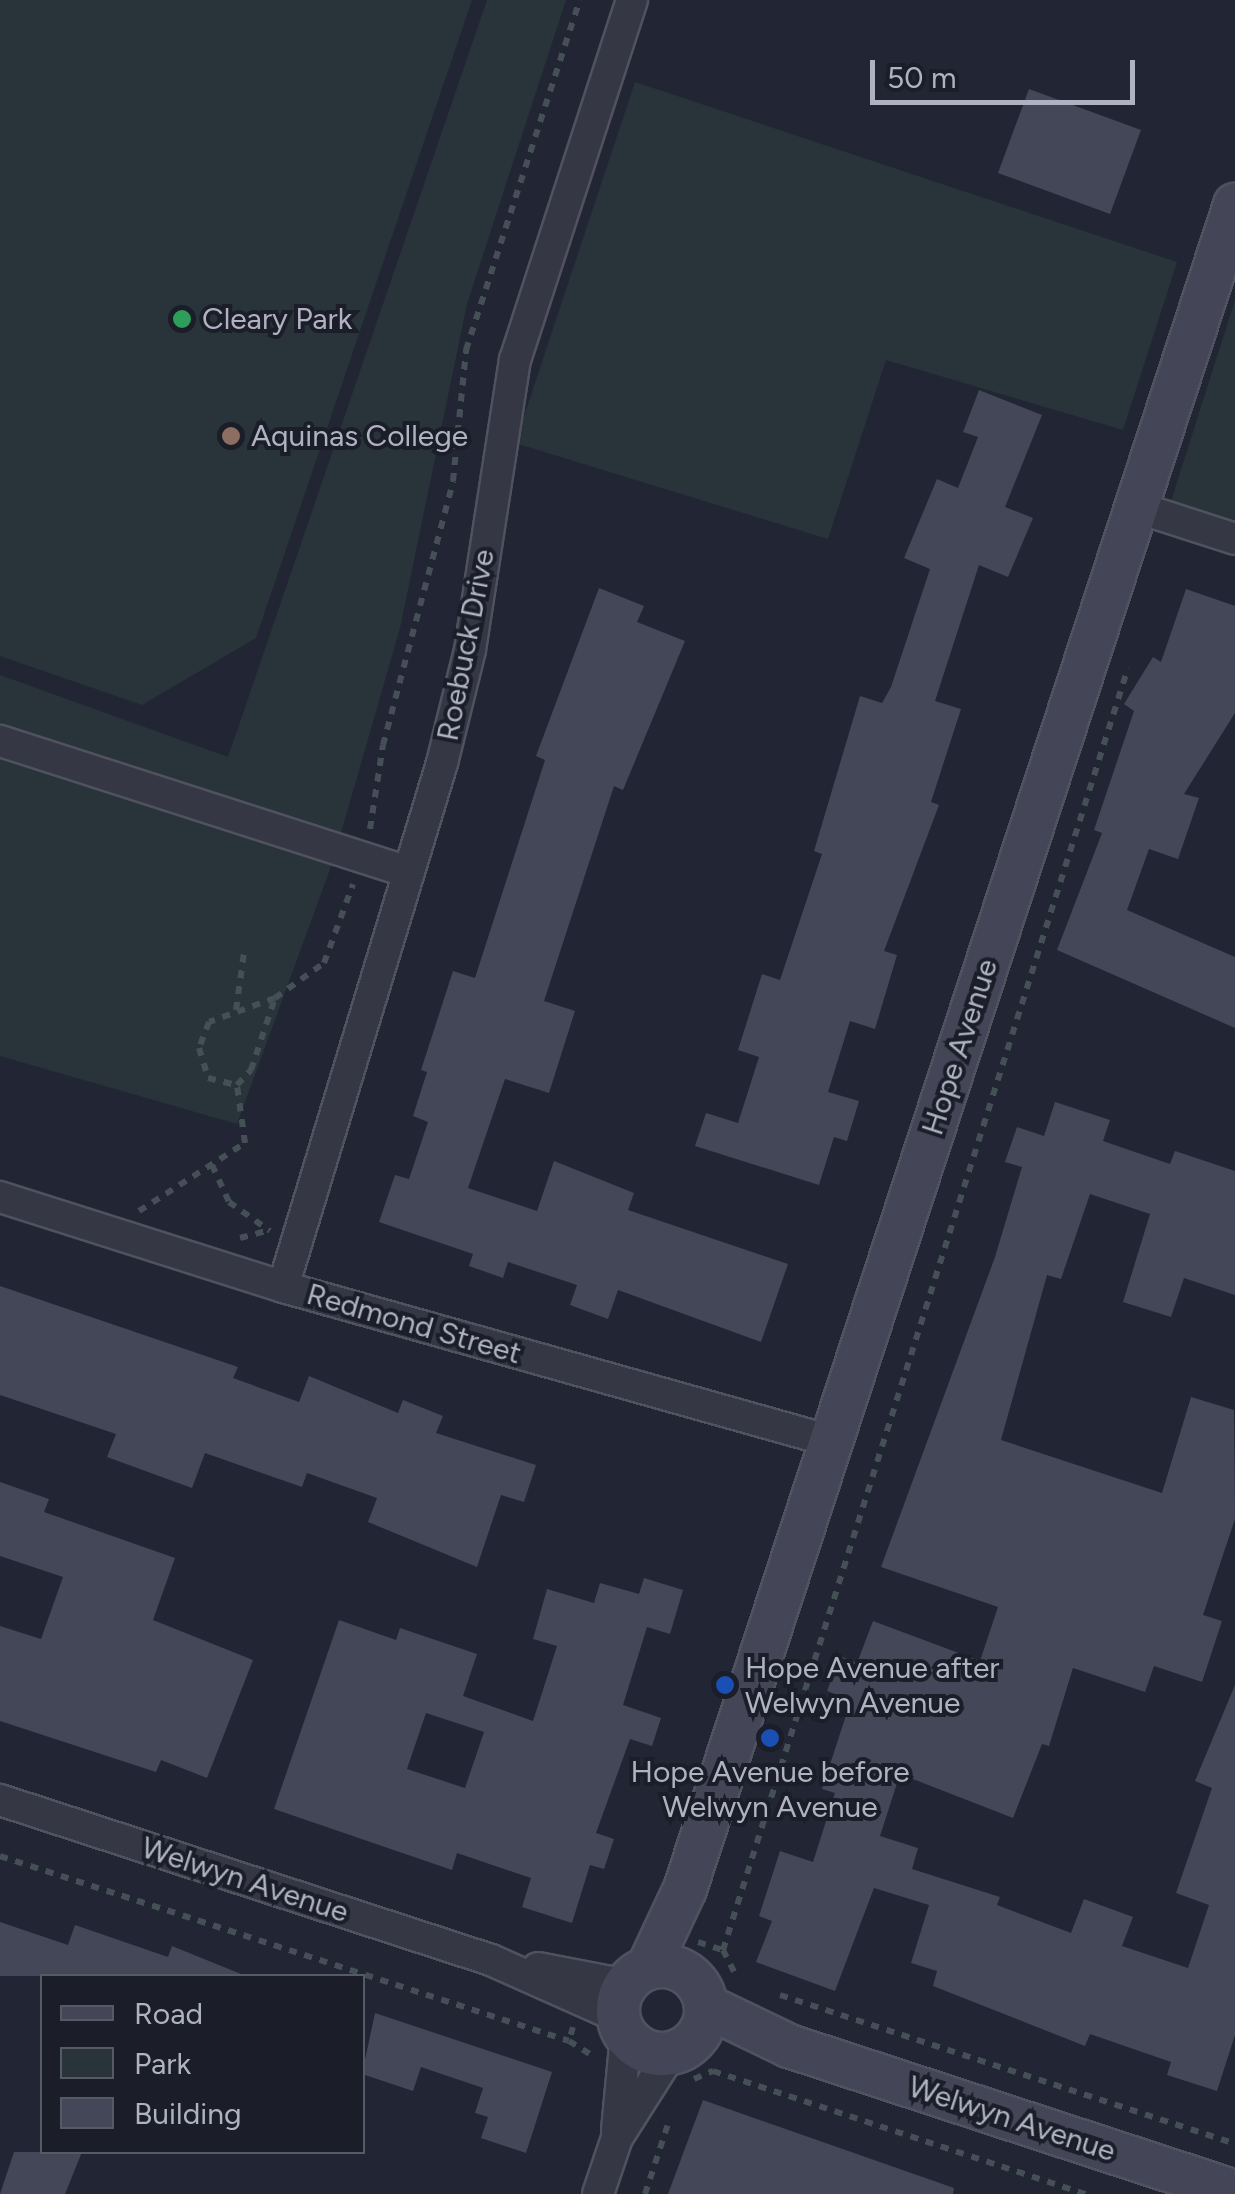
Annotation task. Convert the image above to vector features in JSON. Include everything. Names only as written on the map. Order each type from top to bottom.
[{"type":"street","name":"Roebuck Drive","points":[[283,1287],[409,872],[470,650],[515,360],[632,0]]},
{"type":"street","name":"Hope Avenue","points":[[598,2194],[685,1889],[1235,205]]},
{"type":"street","points":[[1136,508],[1235,539]]},
{"type":"street","points":[[0,741],[409,872]]},
{"type":"street","name":"Redmond Street","points":[[0,1197],[283,1287],[831,1442]]},
{"type":"street","name":"Welwyn Avenue","points":[[0,1800],[491,1960],[652,1997],[789,2046],[1235,2192]]},
{"type":"street","points":[[652,1997],[680,2061]]},
{"type":"street","name":"Welwyn Avenue","points":[[652,1997],[646,2051],[680,2061],[789,2046]]},
{"type":"street","name":"Hope Avenue","points":[[617,2138],[680,2061]]},
{"type":"path","points":[[237,1084],[208,1078],[199,1048],[208,1022],[275,998],[324,963],[362,860],[383,745],[452,481],[466,350],[580,0]]},
{"type":"path","points":[[723,1950],[1134,652]]},
{"type":"path","points":[[236,1010],[244,952]]},
{"type":"path","points":[[121,1209],[138,1214],[142,1203],[238,1150],[248,1128],[237,1084],[258,1054],[275,998]]},
{"type":"path","points":[[0,1856],[363,1974]]},
{"type":"path","points":[[365,1975],[569,2041]]},
{"type":"path","points":[[680,2061],[1086,2194]]},
{"type":"path","points":[[645,2194],[672,2110]]},
{"type":"green space","name":"Cleary Park","points":[[0,0],[472,0],[256,638],[142,705],[0,656]]},
{"type":"green space","points":[[487,0],[566,0],[467,304],[400,628],[333,861],[237,1124],[0,1056],[0,675],[228,757]]},
{"type":"green space","points":[[635,82],[1177,262],[1123,430],[886,360],[828,539],[515,443]]},
{"type":"green space","points":[[1235,300],[1235,522],[1171,501]]},
{"type":"building","points":[[1029,89],[1141,130],[1110,214],[998,173]]},
{"type":"building","points":[[979,390],[1042,415],[1005,507],[1033,518],[1008,577],[979,565],[935,701],[961,709],[931,802],[939,805],[884,951],[897,955],[875,1029],[850,1021],[828,1092],[859,1101],[847,1141],[834,1137],[819,1185],[695,1146],[706,1113],[738,1123],[759,1057],[738,1050],[762,974],[780,980],[822,854],[814,851],[860,696],[882,703],[891,687],[930,569],[904,558],[937,479],[958,488],[978,437],[963,432]]},
{"type":"building","points":[[599,588],[644,606],[637,622],[685,641],[623,790],[614,786],[544,1001],[575,1011],[549,1093],[505,1079],[468,1188],[537,1211],[554,1161],[634,1193],[628,1210],[788,1264],[761,1342],[618,1290],[608,1319],[570,1305],[577,1285],[508,1262],[503,1278],[469,1266],[473,1254],[379,1222],[395,1175],[409,1179],[428,1122],[413,1116],[427,1072],[421,1070],[453,971],[475,978],[545,760],[536,756]]},
{"type":"building","points":[[1186,589],[1235,606],[1235,713],[1184,794],[1199,798],[1178,859],[1149,849],[1127,910],[1235,957],[1235,1028],[1057,950],[1102,833],[1094,830],[1134,711],[1124,704],[1153,657],[1161,662]]},
{"type":"building","points":[[1055,1102],[1110,1120],[1103,1141],[1170,1164],[1175,1151],[1235,1171],[1235,1295],[1184,1278],[1171,1317],[1123,1302],[1150,1214],[1090,1194],[1061,1279],[1047,1275],[1001,1440],[1162,1493],[1191,1397],[1234,1410],[1235,1519],[1203,1615],[1222,1621],[1202,1682],[1154,1666],[1145,1692],[1073,1668],[1049,1746],[1042,1744],[1013,1818],[900,1774],[880,1836],[918,1848],[912,1869],[1000,1897],[997,1905],[1071,1933],[1084,1899],[1133,1917],[1122,1946],[1188,1968],[1209,1905],[1176,1893],[1212,1788],[1195,1781],[1235,1685],[1235,2035],[1217,2091],[1167,2075],[1171,2062],[1090,2034],[1085,2046],[933,1986],[937,1971],[911,1963],[929,1905],[874,1888],[835,1991],[756,1962],[772,1921],[759,1916],[780,1851],[813,1862],[835,1793],[822,1789],[851,1700],[827,1691],[840,1656],[857,1663],[873,1621],[980,1661],[998,1607],[881,1567],[995,1257],[1022,1167],[1005,1162],[1017,1127],[1044,1136]]},
{"type":"building","points":[[0,1286],[238,1367],[233,1378],[299,1402],[309,1376],[398,1413],[403,1400],[443,1416],[436,1433],[536,1465],[524,1502],[501,1495],[477,1567],[368,1522],[377,1498],[307,1473],[302,1487],[205,1453],[192,1488],[107,1457],[116,1434],[0,1395]]},
{"type":"building","points":[[0,1482],[49,1499],[44,1512],[175,1558],[153,1620],[253,1660],[207,1778],[161,1760],[156,1772],[0,1721],[0,1626],[41,1639],[63,1577],[0,1556]]},
{"type":"building","points":[[644,1578],[683,1590],[670,1634],[647,1627],[623,1705],[661,1718],[652,1746],[630,1739],[596,1833],[614,1839],[604,1869],[590,1865],[572,1923],[522,1907],[531,1878],[457,1853],[452,1870],[274,1809],[339,1620],[396,1640],[400,1628],[477,1654],[463,1696],[533,1721],[557,1646],[533,1639],[547,1589],[594,1603],[600,1583],[639,1594]],"holes":[[[426,1713],[484,1732],[465,1788],[407,1769]]]},
{"type":"building","points":[[0,1922],[68,1945],[75,1925],[168,1957],[172,1946],[241,1974],[40,1974],[0,1976]]},
{"type":"building","points":[[375,2013],[552,2072],[526,2153],[481,2138],[488,2117],[475,2113],[483,2088],[421,2067],[413,2091],[365,2075]]},
{"type":"building","points":[[703,2100],[954,2188],[953,2194],[668,2194]]},
{"type":"building","points":[[14,2152],[81,2154],[65,2194],[0,2194]]},
{"type":"place","name":"Cleary Park","points":[[182,319]]},
{"type":"place","name":"Aquinas College","points":[[231,436]]},
{"type":"place","name":"Hope Avenue after Welwyn Avenue","points":[[725,1685]]},
{"type":"place","name":"Hope Avenue before Welwyn Avenue","points":[[770,1738]]}]
